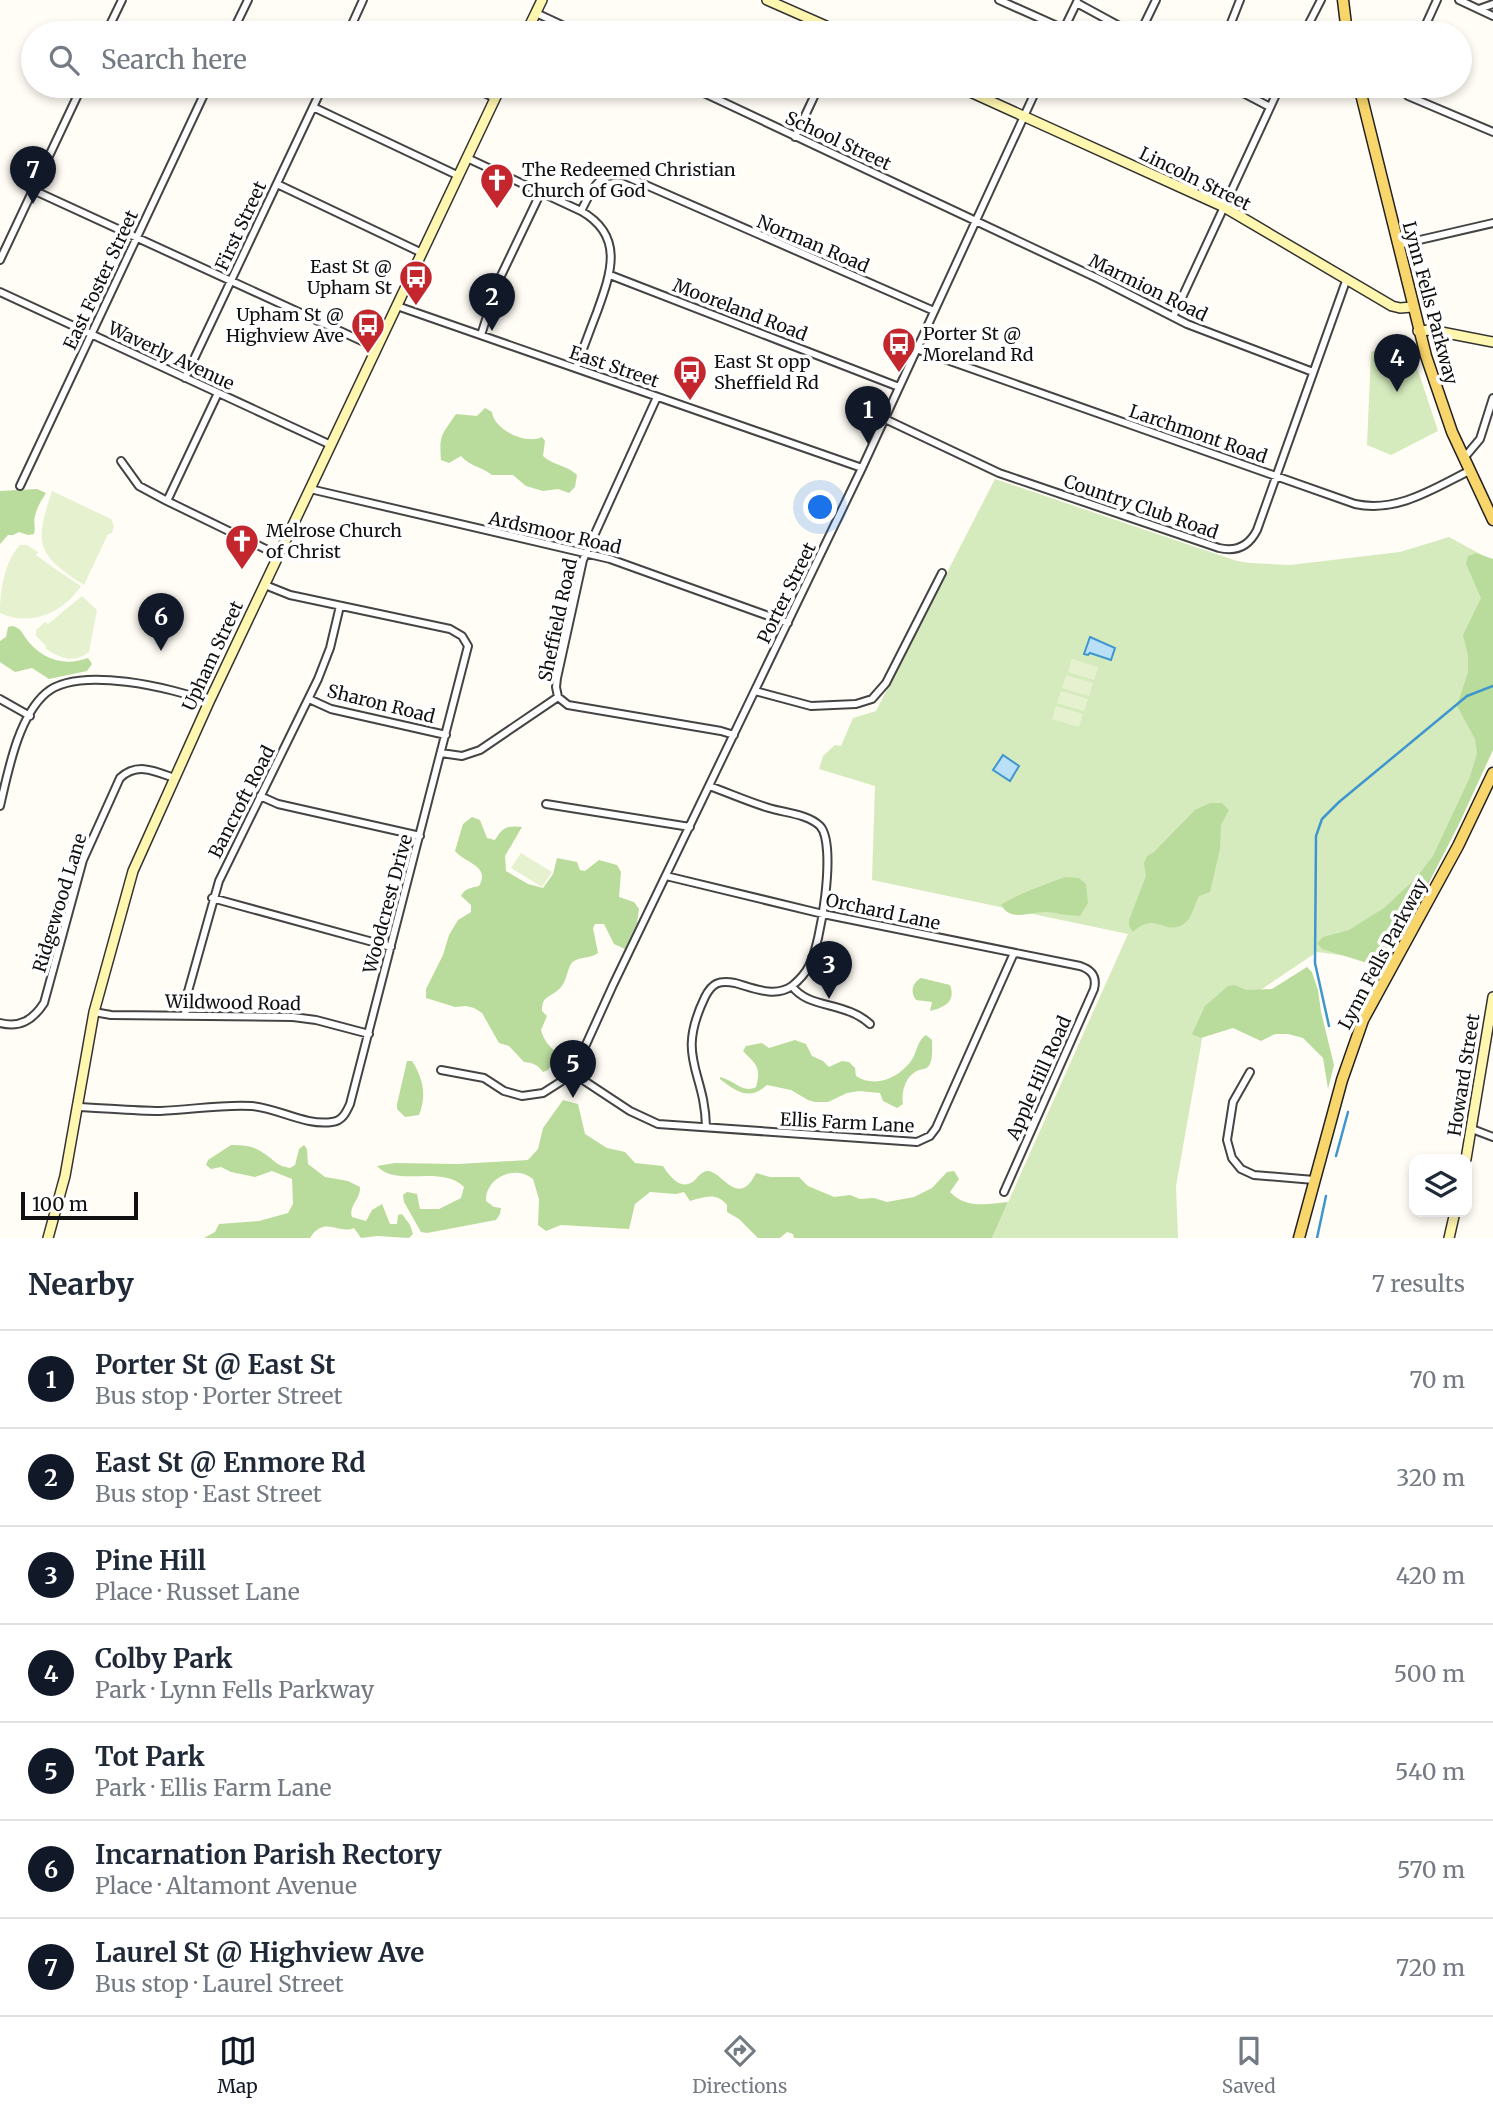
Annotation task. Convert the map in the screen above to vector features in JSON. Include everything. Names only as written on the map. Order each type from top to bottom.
[{"type":"main road","points":[[532,21],[542,0]]},
{"type":"main road","points":[[767,0],[815,21]]},
{"type":"main road","points":[[1343,0],[1346,21]]},
{"type":"main road","name":"Upham Street","points":[[48,1238],[65,1176],[94,1012],[130,880],[209,702],[495,98]]},
{"type":"main road","name":"Lincoln Street","points":[[983,98],[1224,207],[1394,307],[1412,307]]},
{"type":"main road","name":"Lynn Fells Parkway","points":[[1362,98],[1418,331],[1463,458],[1493,520]]},
{"type":"main road","points":[[1418,331],[1432,330],[1493,342]]},
{"type":"main road","name":"Lynn Fells Parkway","points":[[1298,1238],[1342,1080],[1363,1020],[1458,846],[1493,773]]},
{"type":"main road","name":"Howard Street","points":[[1466,1154],[1493,997]]},
{"type":"main road","points":[[1449,1238],[1454,1217]]},
{"type":"street","points":[[112,21],[122,0]]},
{"type":"street","points":[[238,21],[248,0]]},
{"type":"street","points":[[354,21],[363,0]]},
{"type":"street","points":[[999,0],[1042,21]]},
{"type":"street","points":[[1146,21],[1156,0]]},
{"type":"street","points":[[1232,21],[1240,0]]},
{"type":"street","points":[[1310,21],[1321,0]]},
{"type":"street","points":[[1427,21],[1437,0]]},
{"type":"street","points":[[1459,0],[1493,16]]},
{"type":"street","points":[[1068,21],[1077,2],[1111,21]]},
{"type":"street","points":[[1479,9],[1493,4]]},
{"type":"street","points":[[536,13],[553,21]]},
{"type":"street","points":[[0,260],[76,98]]},
{"type":"street","name":"East Foster Street","points":[[20,486],[202,98]]},
{"type":"street","name":"First Street","points":[[185,378],[317,98]]},
{"type":"street","name":"School Street","points":[[714,98],[975,220]]},
{"type":"street","points":[[795,136],[813,98]]},
{"type":"street","name":"Porter Street","points":[[576,1072],[584,1048],[885,419],[1032,98]]},
{"type":"street","points":[[1253,98],[1270,107]]},
{"type":"street","points":[[1173,317],[1274,98]]},
{"type":"street","points":[[1413,98],[1493,132]]},
{"type":"street","points":[[313,107],[459,176]]},
{"type":"street","points":[[467,158],[580,211],[595,221],[605,235],[611,258],[610,275],[576,368]]},
{"type":"street","name":"Norman Road","points":[[580,211],[600,179],[610,175],[623,175],[934,311]]},
{"type":"street","points":[[277,184],[422,253]]},
{"type":"street","points":[[33,190],[377,348]]},
{"type":"street","points":[[481,335],[498,282],[541,192]]},
{"type":"street","name":"Marmion Road","points":[[975,220],[1173,317],[1313,372]]},
{"type":"street","points":[[1398,245],[1493,223]]},
{"type":"street","name":"Mooreland Road","points":[[610,275],[899,387]]},
{"type":"street","name":"Country Club Road","points":[[885,419],[1001,474],[1223,549],[1242,547],[1253,537],[1346,281]]},
{"type":"street","name":"Waverly Avenue","points":[[0,292],[331,445]]},
{"type":"street","name":"East Street","points":[[397,306],[862,468]]},
{"type":"street","name":"Larchmont Road","points":[[916,349],[1355,504],[1381,507],[1406,501],[1469,471]]},
{"type":"street","points":[[167,501],[218,393]]},
{"type":"street","name":"Sheffield Road","points":[[657,397],[581,569],[557,678],[558,697],[568,705],[734,735]]},
{"type":"street","points":[[1463,458],[1480,439],[1493,398]]},
{"type":"street","points":[[121,461],[139,486],[278,555]]},
{"type":"street","name":"Ardsmoor Road","points":[[310,489],[619,561],[788,623]]},
{"type":"street","points":[[755,691],[816,707],[861,704],[874,697],[886,683],[942,573]]},
{"type":"street","name":"Woodcrest Drive","points":[[78,1107],[162,1111],[204,1106],[247,1106],[271,1108],[312,1121],[331,1122],[341,1118],[347,1110],[467,654],[466,639],[444,627],[286,594],[265,585]]},
{"type":"street","name":"Bancroft Road","points":[[185,1016],[187,995],[212,898],[309,699],[328,655],[340,606]]},
{"type":"street","points":[[0,806],[13,755],[30,716],[39,700],[52,689],[63,684],[84,681],[113,681],[158,687],[209,702]]},
{"type":"street","name":"Sheffield Road","points":[[441,754],[462,756],[480,750],[558,697]]},
{"type":"street","points":[[0,699],[30,716]]},
{"type":"street","name":"Sharon Road","points":[[309,699],[331,709],[446,735]]},
{"type":"street","name":"Ridgewood Lane","points":[[0,1023],[24,1023],[35,1015],[44,1003],[83,860],[120,778],[129,771],[143,768],[174,778]]},
{"type":"street","points":[[706,1127],[706,1110],[693,1063],[691,1044],[694,1023],[709,991],[721,981],[773,992],[785,990],[792,986],[810,965],[824,914],[828,844],[821,827],[810,820],[709,786]]},
{"type":"street","points":[[260,796],[278,804],[420,836]]},
{"type":"street","points":[[546,804],[690,827]]},
{"type":"street","name":"Orchard Lane","points":[[666,876],[824,914],[1080,966],[1093,974]]},
{"type":"street","points":[[212,898],[391,947]]},
{"type":"street","name":"Ellis Farm Lane","points":[[576,1072],[580,1078],[647,1120],[667,1125],[911,1143],[924,1140],[936,1128],[1014,953]]},
{"type":"street","name":"Apple Hill Road","points":[[1004,1192],[1094,989],[1093,974]]},
{"type":"street","points":[[792,986],[805,998],[851,1010],[870,1024]]},
{"type":"street","name":"Wildwood Road","points":[[94,1012],[111,1015],[303,1018],[369,1034]]},
{"type":"street","points":[[441,1070],[484,1078],[504,1091],[522,1096],[543,1093],[576,1072]]},
{"type":"street","points":[[1250,1072],[1233,1102],[1227,1140],[1232,1158],[1241,1169],[1254,1175],[1314,1180]]},
{"type":"street","points":[[1472,1129],[1493,1137]]},
{"type":"green space","points":[[1406,334],[1438,431],[1391,455],[1367,445],[1371,352]]},
{"type":"green space","points":[[485,408],[492,412],[498,425],[504,430],[528,439],[542,437],[545,441],[543,456],[577,475],[575,487],[569,493],[558,489],[543,491],[526,486],[513,475],[492,475],[461,456],[449,463],[441,460],[442,435],[456,414],[477,416]]},
{"type":"green space","points":[[995,479],[1237,561],[1290,565],[1400,552],[1449,537],[1493,561],[1477,776],[1377,960],[1317,952],[1204,1028],[1176,1186],[1178,1238],[992,1238],[1128,934],[872,880],[875,786],[819,769],[823,756],[835,745],[841,746],[853,718],[876,711]]},
{"type":"green space","points":[[37,489],[46,493],[34,518],[34,534],[19,532],[8,535],[0,544],[0,491]]},
{"type":"green space","points":[[52,491],[111,519],[114,526],[84,585],[56,565],[43,546],[43,523]]},
{"type":"green space","points":[[20,545],[27,545],[38,552],[36,555],[81,586],[65,604],[34,618],[11,617],[0,613],[4,577],[10,560]]},
{"type":"green space","points":[[1476,553],[1493,559],[1493,750],[1420,900],[1382,964],[1377,966],[1322,949],[1317,943],[1323,937],[1349,930],[1384,908],[1416,878],[1433,856],[1470,777],[1477,753],[1475,739],[1457,706],[1468,672],[1468,655],[1463,635],[1481,598],[1466,564],[1468,556]]},
{"type":"green space","points":[[82,596],[97,610],[89,652],[78,658],[61,657],[45,648],[36,636],[36,630],[45,622],[48,624]]},
{"type":"green space","points":[[13,626],[45,656],[70,662],[88,658],[92,664],[87,671],[49,679],[32,668],[15,672],[0,662],[0,641],[6,637],[8,627]]},
{"type":"green space","points":[[1072,659],[1098,667],[1094,680],[1068,672]]},
{"type":"green space","points":[[1066,675],[1093,683],[1089,696],[1062,688]]},
{"type":"green space","points":[[1061,691],[1088,699],[1084,711],[1057,703]]},
{"type":"green space","points":[[1056,706],[1083,714],[1079,727],[1052,719]]},
{"type":"green space","points":[[1210,803],[1222,803],[1229,810],[1221,825],[1220,849],[1210,892],[1199,896],[1188,920],[1179,926],[1173,928],[1148,923],[1133,932],[1129,920],[1146,876],[1144,863],[1147,856],[1195,810]]},
{"type":"green space","points":[[472,817],[480,820],[487,838],[495,840],[505,828],[522,827],[505,856],[506,871],[528,884],[543,888],[553,874],[557,858],[577,862],[580,870],[585,871],[599,860],[617,865],[621,872],[619,897],[634,902],[639,909],[637,923],[625,949],[614,944],[604,924],[595,924],[593,928],[598,953],[574,961],[561,987],[545,1000],[542,1011],[547,1016],[541,1030],[547,1043],[558,1054],[548,1070],[543,1072],[535,1064],[524,1062],[509,1046],[499,1043],[482,1013],[474,1008],[455,1007],[426,998],[426,989],[443,955],[449,935],[458,920],[471,912],[471,905],[461,896],[466,890],[479,886],[482,879],[479,869],[455,851],[463,824]]},
{"type":"green space","points":[[521,853],[552,872],[542,887],[511,868]]},
{"type":"green space","points":[[1065,877],[1079,878],[1086,884],[1088,903],[1080,916],[1047,912],[1016,915],[1010,914],[1001,905],[1024,893]]},
{"type":"green space","points":[[1307,967],[1312,972],[1318,990],[1334,1065],[1328,1089],[1323,1058],[1303,1038],[1275,1034],[1261,1041],[1233,1028],[1201,1038],[1192,1034],[1205,1006],[1228,986],[1234,985],[1247,990],[1272,989]]},
{"type":"green space","points":[[921,978],[950,985],[952,996],[948,1003],[930,1011],[932,1002],[916,1000],[913,988]]},
{"type":"green space","points":[[926,1035],[932,1040],[930,1064],[927,1068],[915,1072],[906,1082],[903,1104],[897,1108],[883,1101],[880,1093],[859,1091],[847,1093],[828,1102],[815,1102],[791,1090],[767,1085],[754,1093],[743,1093],[720,1079],[747,1089],[756,1087],[758,1070],[743,1051],[746,1046],[762,1043],[769,1048],[795,1040],[806,1044],[812,1056],[829,1067],[842,1061],[849,1062],[855,1068],[856,1076],[864,1080],[880,1081],[902,1071],[908,1065],[919,1042]]},
{"type":"green space","points":[[407,1061],[412,1061],[416,1067],[423,1094],[419,1115],[405,1117],[397,1109],[397,1104]]},
{"type":"green space","points":[[563,1100],[578,1104],[585,1134],[607,1148],[625,1152],[635,1163],[663,1166],[680,1184],[689,1184],[707,1171],[713,1172],[730,1186],[743,1188],[756,1173],[770,1177],[799,1177],[808,1186],[834,1197],[850,1195],[887,1202],[914,1197],[932,1188],[947,1172],[954,1171],[959,1179],[950,1192],[956,1197],[977,1204],[1008,1202],[992,1238],[794,1238],[793,1234],[787,1232],[780,1238],[758,1238],[739,1219],[727,1212],[727,1205],[719,1198],[690,1201],[684,1192],[650,1192],[635,1204],[629,1229],[561,1225],[546,1231],[538,1225],[539,1199],[533,1179],[526,1175],[510,1173],[496,1180],[487,1193],[486,1201],[501,1208],[496,1220],[427,1233],[421,1232],[404,1202],[403,1195],[407,1192],[417,1194],[420,1209],[439,1209],[461,1198],[464,1187],[443,1177],[395,1175],[377,1166],[395,1163],[458,1164],[528,1160],[538,1149],[543,1128]]},
{"type":"green space","points":[[231,1145],[261,1151],[279,1165],[290,1168],[295,1165],[299,1149],[304,1145],[307,1149],[308,1164],[325,1177],[348,1181],[360,1187],[352,1217],[366,1221],[372,1210],[382,1204],[390,1224],[397,1224],[398,1215],[402,1214],[413,1234],[409,1238],[361,1238],[354,1228],[326,1227],[316,1231],[310,1238],[204,1238],[215,1232],[219,1224],[259,1221],[288,1213],[293,1204],[292,1179],[272,1171],[255,1177],[221,1167],[211,1169],[206,1165],[208,1160]]},
{"type":"water","points":[[1090,637],[1115,648],[1111,660],[1090,653],[1084,654]]},
{"type":"water","points":[[1003,755],[1019,766],[1010,781],[993,770]]},
{"type":"waterway","points":[[1329,1026],[1315,963],[1316,836],[1322,819],[1467,696],[1493,686]]},
{"type":"waterway","points":[[1336,1156],[1348,1112]]},
{"type":"waterway","points":[[1317,1238],[1326,1196]]},
{"type":"place","name":"Laurel St @ Highview Ave","points":[[33,204]]},
{"type":"place","name":"The Redeemed Christian Church of God","points":[[497,210]]},
{"type":"place","name":"East St @ Upham St","points":[[416,307]]},
{"type":"place","name":"East St @ Enmore Rd","points":[[492,331]]},
{"type":"place","name":"Upham St @ Highview Ave","points":[[368,355]]},
{"type":"place","name":"Porter St @ Moreland Rd","points":[[899,374]]},
{"type":"place","name":"Colby Park","points":[[1397,392]]},
{"type":"place","name":"East St opp Sheffield Rd","points":[[690,402]]},
{"type":"place","name":"Porter St @ East St","points":[[868,444]]},
{"type":"place","name":"Melrose Church of Christ","points":[[242,571]]},
{"type":"place","name":"Incarnation Parish Rectory","points":[[161,651]]},
{"type":"place","name":"Pine Hill","points":[[829,999]]},
{"type":"place","name":"Tot Park","points":[[573,1098]]}]
